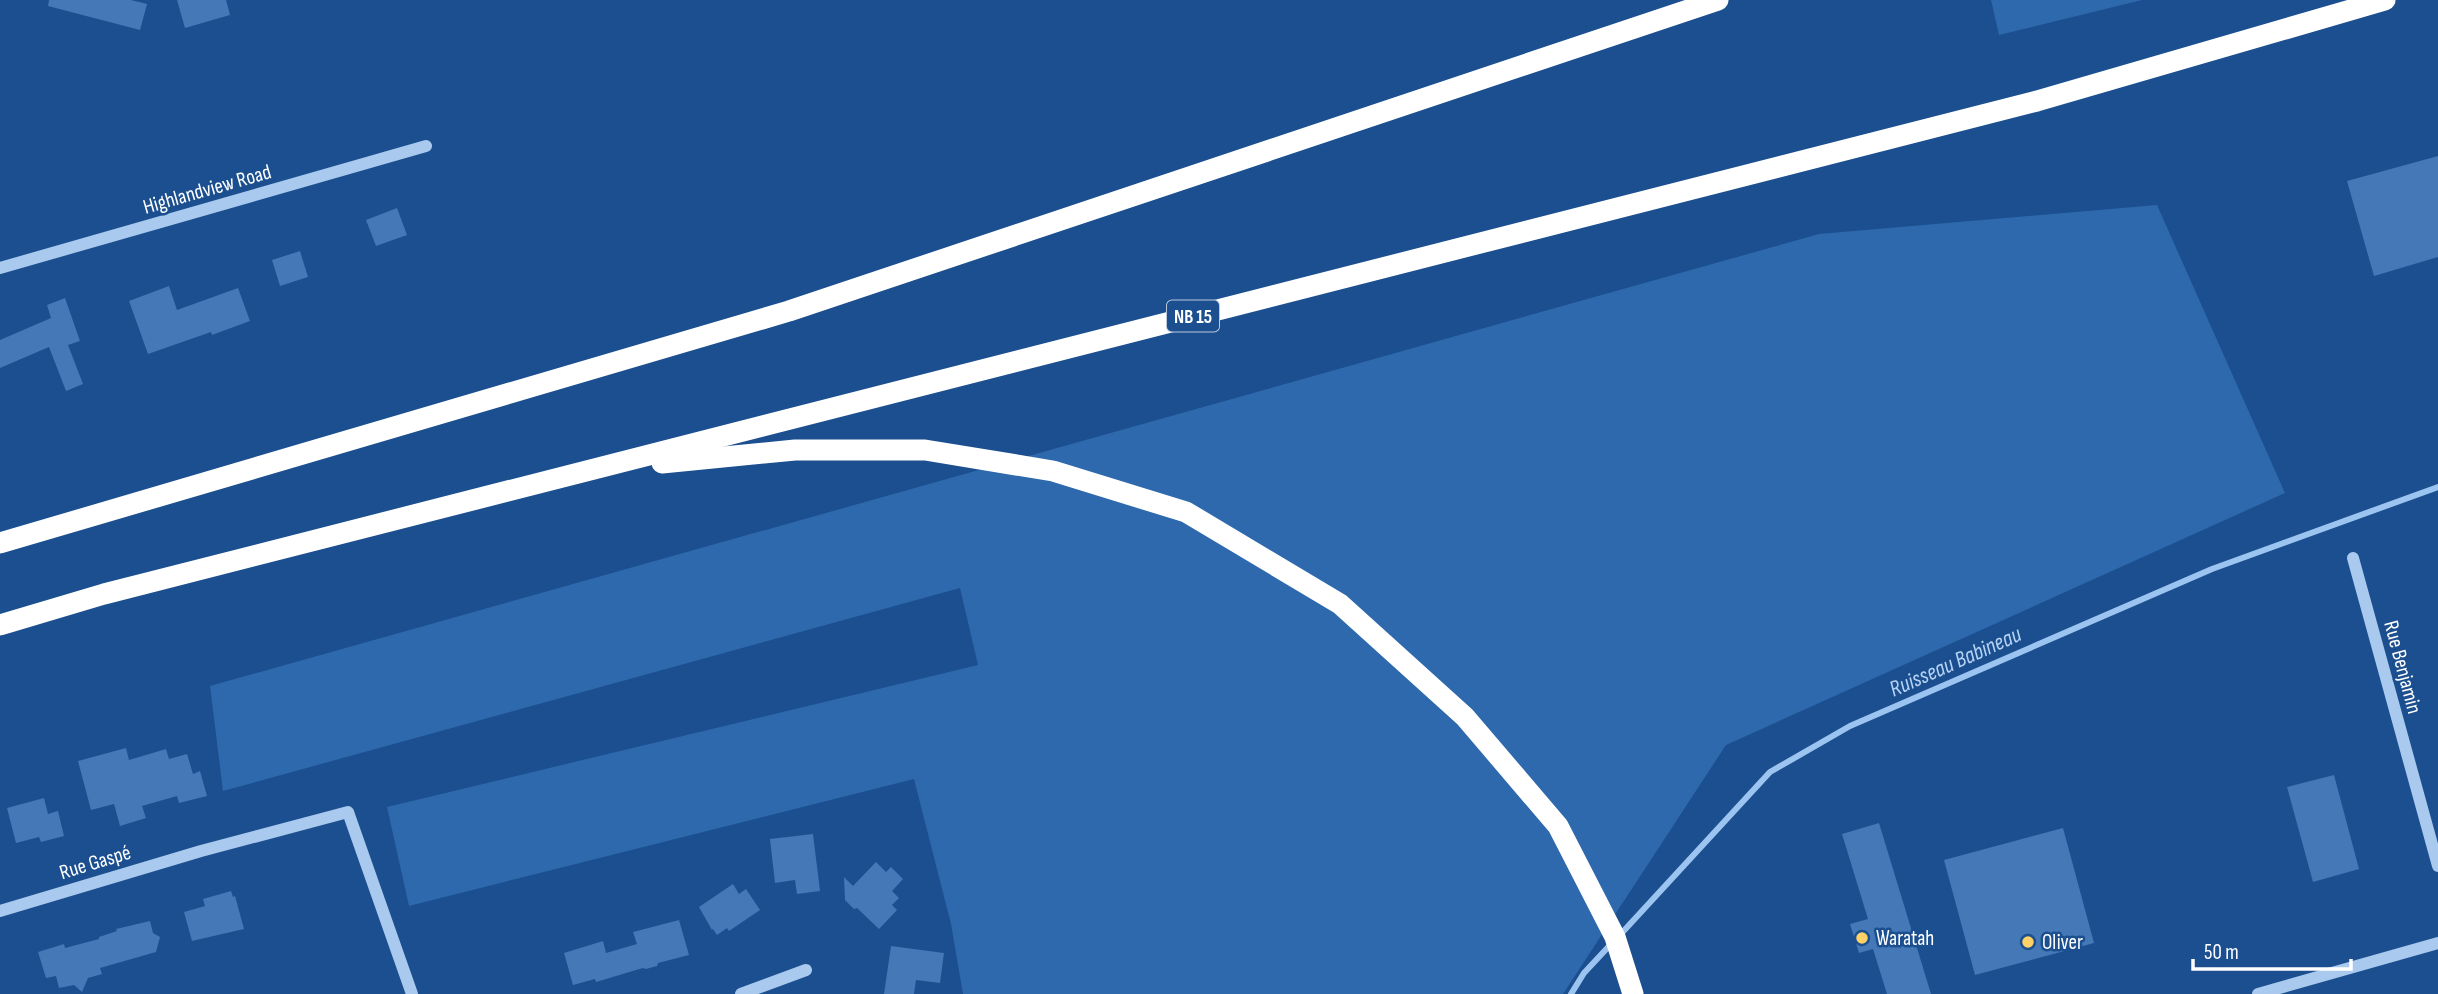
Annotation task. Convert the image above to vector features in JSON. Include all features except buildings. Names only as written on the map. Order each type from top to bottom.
[{"type":"highway","points":[[0,543],[789,311],[1718,0]]},
{"type":"highway","name":"NB 15","points":[[0,625],[117,591],[2037,101],[2385,0]]},
{"type":"highway","points":[[594,469],[795,450],[925,450],[1053,471],[1186,512],[1340,604],[1465,717],[1558,827],[1615,937],[1633,994]]},
{"type":"street","name":"Highlandview Road","points":[[0,268],[426,146]]},
{"type":"street","name":"Rue Benjamin","points":[[2353,558],[2438,866]]},
{"type":"street","name":"Rue Gaspé","points":[[0,911],[201,851],[348,812],[412,994]]},
{"type":"street","points":[[2258,994],[2438,943]]},
{"type":"street","points":[[741,994],[806,970]]},
{"type":"shaded area","points":[[1991,0],[2142,0],[1999,35]]},
{"type":"shaded area","points":[[2157,205],[2285,493],[1726,745],[1563,994],[963,994],[951,924],[914,779],[409,906],[387,807],[978,665],[960,588],[223,791],[210,686],[1819,234]]},
{"type":"waterway","name":"Ruisseau Babineau","points":[[1619,936],[1770,772],[1850,726],[2212,569],[2438,487]]},
{"type":"waterway","name":"Ruisseau Babineau","points":[[1571,994],[1584,973],[1611,944]]},
{"type":"place","name":"Waratah","points":[[1862,938]]},
{"type":"place","name":"Oliver","points":[[2028,942]]}]
